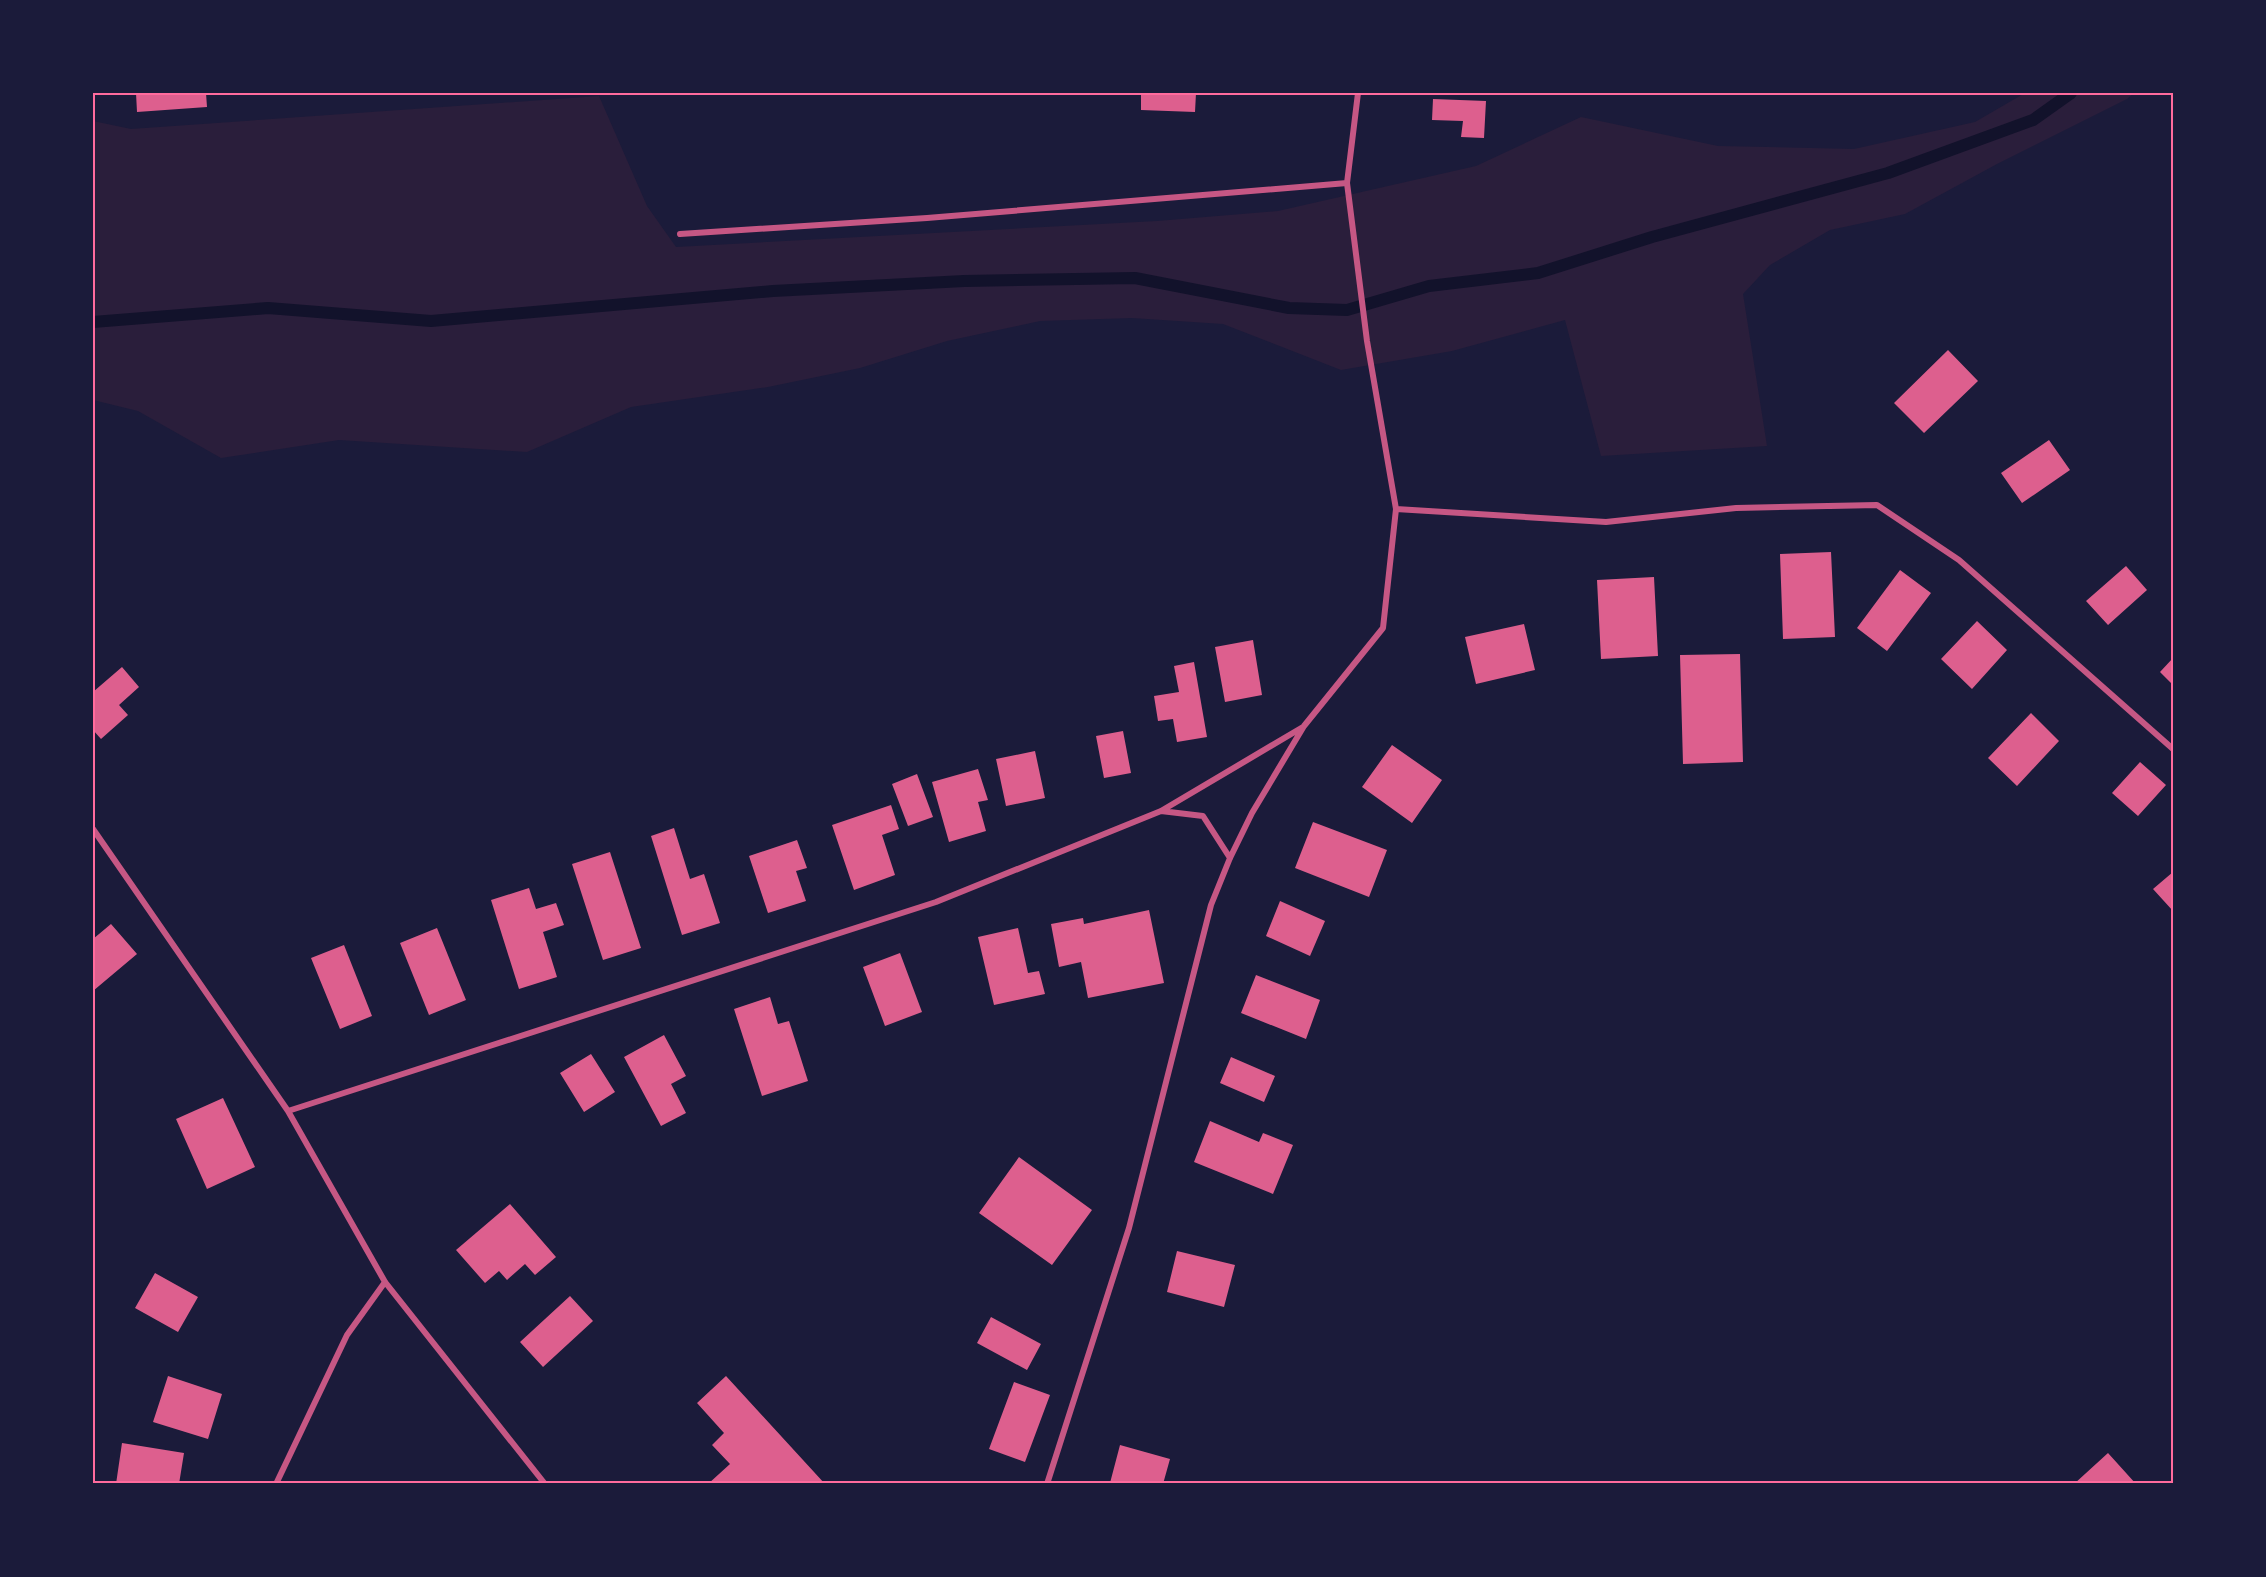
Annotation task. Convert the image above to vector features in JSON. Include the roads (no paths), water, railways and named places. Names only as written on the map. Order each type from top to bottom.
[{"type":"street","points":[[1047,1484],[1129,1228],[1211,905],[1252,813],[1304,726],[1383,628],[1396,509],[1367,341],[1347,183],[1358,93]]},
{"type":"street","points":[[680,234],[927,218],[1347,183]]},
{"type":"street","points":[[1396,509],[1606,522],[1736,508],[1877,505],[1959,560],[2173,749]]},
{"type":"street","points":[[288,1111],[936,902],[1161,812],[1304,726]]},
{"type":"street","points":[[1161,812],[1203,816],[1230,858]]},
{"type":"street","points":[[93,829],[288,1111],[385,1282],[545,1484]]},
{"type":"street","points":[[276,1484],[348,1335],[385,1282]]},
{"type":"waterway","points":[[93,322],[268,308],[431,321],[773,291],[964,281],[1135,278],[1289,308],[1347,310],[1429,286],[1538,273],[1652,237],[1888,173],[2033,120],[2071,93]]}]
